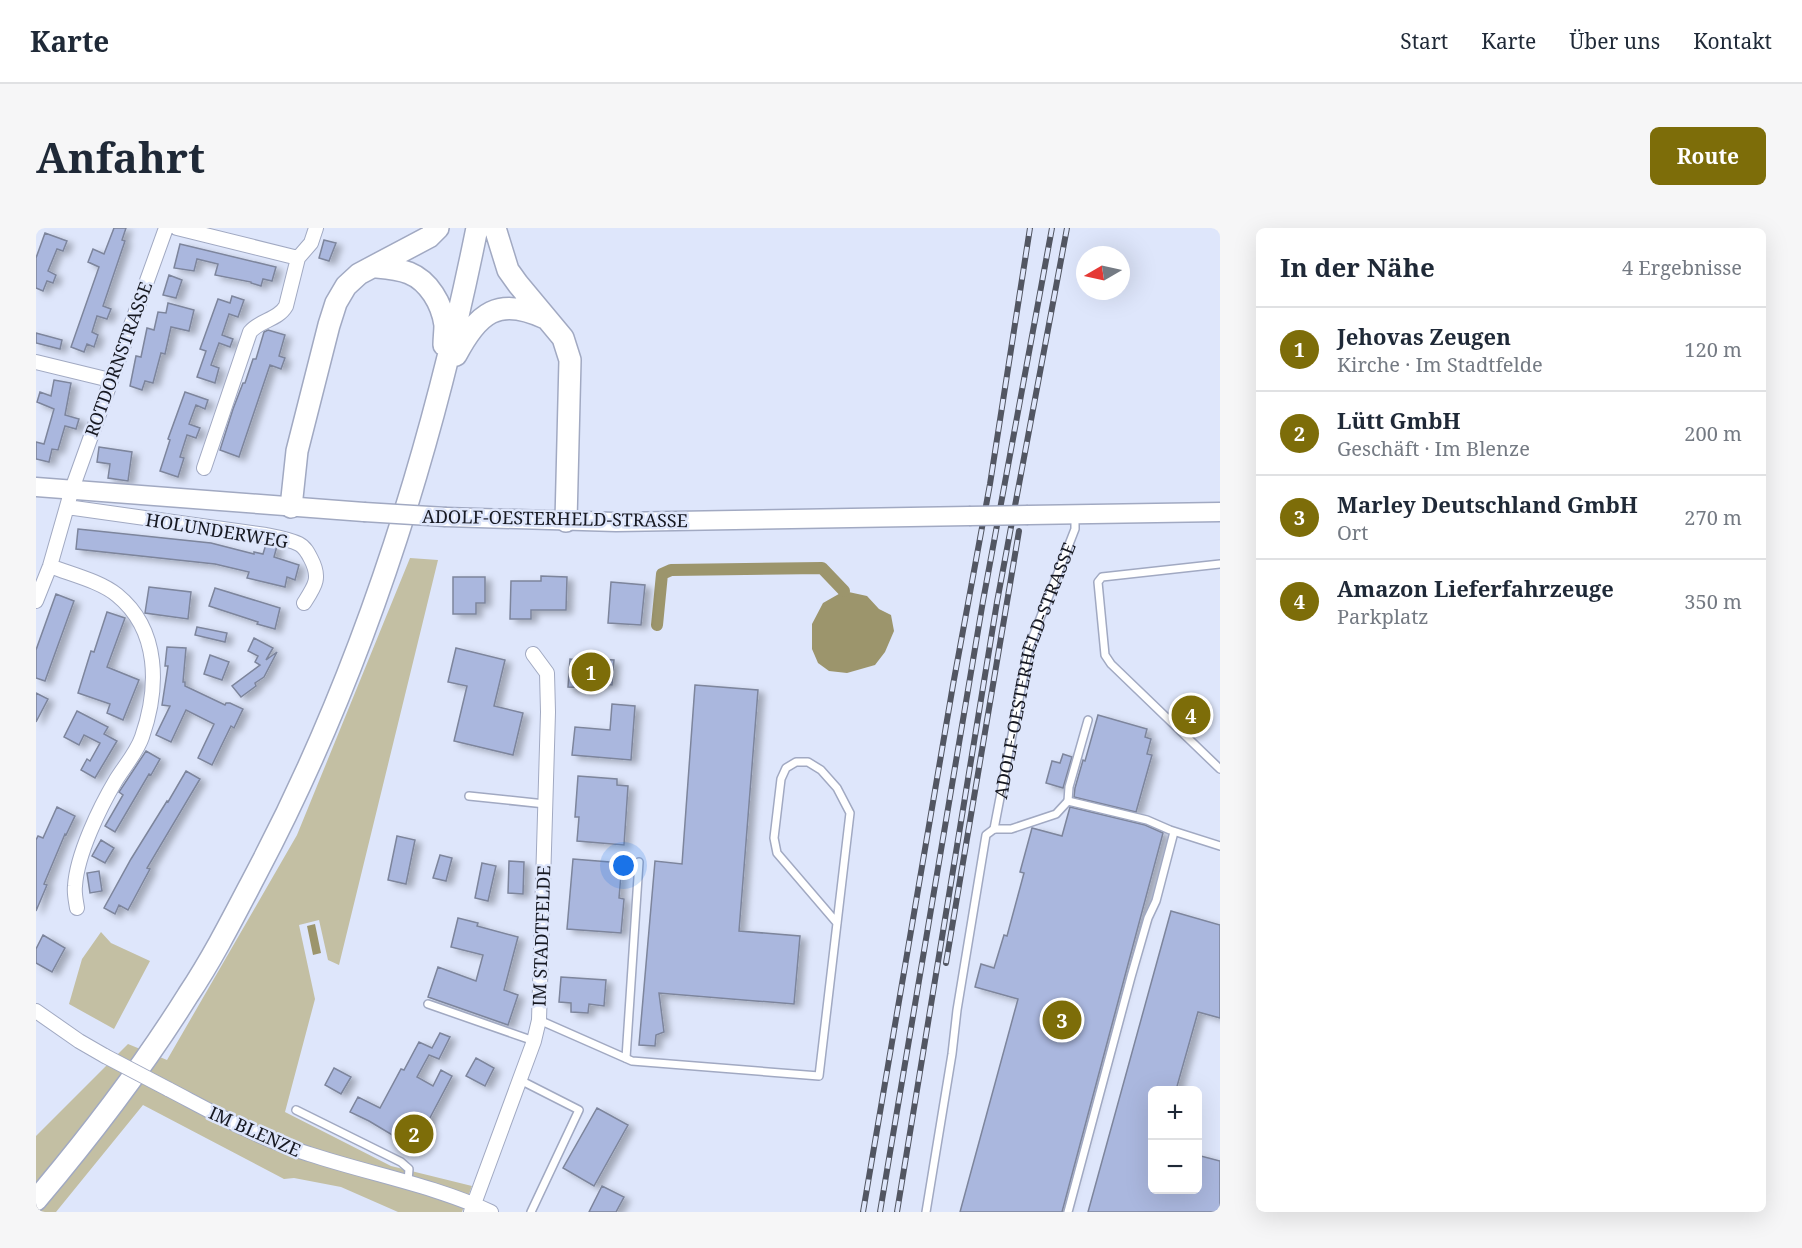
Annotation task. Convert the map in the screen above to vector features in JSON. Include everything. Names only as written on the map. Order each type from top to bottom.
[{"type":"main road","points":[[291,507],[297,451],[336,303],[346,286],[359,274],[429,237],[438,228]]},
{"type":"main road","points":[[36,1200],[117,1098],[188,995],[231,923],[310,766],[364,631],[399,530],[442,382],[477,228]]},
{"type":"main road","points":[[495,228],[508,270],[563,338],[570,360],[566,521]]},
{"type":"main road","points":[[376,267],[409,273],[424,282],[432,292],[440,307],[445,326],[442,382]]},
{"type":"main road","points":[[442,382],[468,333],[486,316],[504,308],[520,309],[548,320]]},
{"type":"street","name":"ROTDORNSTRASSE","points":[[36,601],[50,566],[69,498],[110,380],[166,228]]},
{"type":"street","points":[[177,228],[298,258]]},
{"type":"street","points":[[204,468],[250,332],[255,326],[283,312],[298,258],[311,243],[316,228]]},
{"type":"street","points":[[36,362],[110,380]]},
{"type":"street","name":"ADOLF-OESTERHELD-STRASSE","points":[[36,487],[69,498],[566,521],[1220,512]]},
{"type":"street","name":"HOLUNDERWEG","points":[[69,498],[266,535],[297,543],[309,554],[316,567],[317,578],[304,603]]},
{"type":"street","points":[[50,566],[99,585],[122,600],[141,622],[153,665],[152,694],[141,739],[110,791],[83,848],[75,886],[77,908]]},
{"type":"street","name":"IM STADTFELDE","points":[[472,1208],[534,1041],[539,1020],[548,712],[547,673],[533,654]]},
{"type":"street","name":"IM BLENZE","points":[[36,1011],[105,1056],[273,1142],[309,1155],[440,1191],[472,1208],[491,1212]]},
{"type":"lane","name":"ADOLF-OESTERHELD-STRASSE","points":[[926,1212],[986,835],[994,829],[1029,647],[1076,529],[1075,515]]},
{"type":"lane","points":[[1220,564],[1102,577],[1098,582],[1105,655],[1111,664],[1220,769]]},
{"type":"lane","points":[[994,829],[1011,829],[1056,814],[1068,801],[1069,787],[1088,720]]},
{"type":"lane","points":[[539,1020],[632,1061],[819,1076],[850,813],[837,788],[821,770],[808,762],[796,762],[786,768],[781,778],[774,838],[777,854],[837,923]]},
{"type":"lane","points":[[469,796],[545,804]]},
{"type":"lane","points":[[1068,801],[1147,820],[1174,832],[1220,846]]},
{"type":"lane","points":[[1068,1212],[1131,978],[1148,918],[1156,901],[1174,832]]},
{"type":"lane","points":[[627,1058],[639,862]]},
{"type":"lane","points":[[428,1004],[534,1041]]},
{"type":"lane","points":[[520,1080],[579,1110],[531,1212]]},
{"type":"lane","points":[[296,1110],[401,1162],[409,1169],[408,1181]]},
{"type":"shaded area","points":[[410,558],[438,560],[339,965],[328,960],[319,920],[299,925],[315,999],[285,1112],[391,1166],[472,1186],[462,1212],[398,1212],[341,1187],[294,1178],[284,1179],[143,1105],[56,1212],[36,1212],[36,1136],[128,1044],[167,1060],[297,835]]},
{"type":"shaded area","points":[[844,591],[867,596],[879,609],[891,615],[894,631],[885,652],[875,665],[847,673],[829,671],[818,663],[812,649],[812,624],[823,603]]},
{"type":"shaded area","points":[[315,924],[321,953],[313,955],[307,926]]},
{"type":"shaded area","points":[[101,932],[111,943],[150,961],[114,1029],[69,1004],[82,959]]},
{"type":"building","points":[[114,228],[126,228],[122,240],[125,241],[103,306],[111,309],[107,319],[97,316],[92,332],[98,335],[94,347],[87,344],[84,352],[71,347],[99,267],[88,262],[93,249],[104,254]]},
{"type":"building","points":[[45,233],[67,241],[63,251],[57,249],[48,271],[56,275],[53,283],[47,281],[43,291],[36,288],[36,258]]},
{"type":"building","points":[[324,240],[336,243],[329,261],[319,258]]},
{"type":"building","points":[[180,244],[276,267],[272,281],[263,279],[261,286],[215,275],[218,264],[197,259],[194,271],[174,268]]},
{"type":"building","points":[[169,275],[182,280],[176,298],[163,295]]},
{"type":"building","points":[[232,296],[244,300],[238,317],[229,314],[222,335],[233,339],[230,347],[219,343],[211,365],[219,368],[215,383],[197,377],[206,351],[200,349],[218,299],[230,303]]},
{"type":"building","points":[[168,303],[194,310],[189,331],[171,327],[165,354],[161,353],[153,383],[145,381],[142,390],[130,386],[136,356],[141,357],[147,328],[154,330],[158,312],[166,313]]},
{"type":"building","points":[[268,330],[285,335],[279,356],[285,358],[281,369],[270,365],[239,457],[220,450],[243,383],[245,383],[253,359],[256,359],[264,332]]},
{"type":"building","points":[[36,333],[62,340],[60,349],[36,343]]},
{"type":"building","points":[[54,380],[71,383],[65,415],[79,419],[76,429],[65,426],[58,450],[52,449],[49,462],[36,459],[36,442],[44,444],[54,409],[37,402],[40,392],[51,396]]},
{"type":"building","points":[[185,392],[208,400],[205,409],[196,405],[189,424],[200,428],[196,438],[187,435],[180,457],[184,458],[178,477],[160,471],[170,440],[168,439]]},
{"type":"building","points":[[99,447],[132,452],[128,481],[108,478],[110,464],[97,462]]},
{"type":"building","points":[[78,529],[211,543],[254,554],[254,552],[263,554],[266,544],[277,546],[274,557],[299,565],[295,580],[287,577],[285,587],[247,578],[249,572],[215,564],[76,549]]},
{"type":"building","points":[[541,576],[567,577],[566,610],[531,610],[531,619],[510,619],[511,581],[541,581]]},
{"type":"building","points":[[453,577],[485,577],[485,603],[476,603],[476,614],[453,614]]},
{"type":"building","points":[[611,582],[645,585],[641,625],[608,623]]},
{"type":"building","points":[[149,587],[191,592],[188,619],[145,613]]},
{"type":"building","points":[[215,588],[280,608],[275,629],[209,606]]},
{"type":"building","points":[[56,594],[74,601],[45,681],[36,678],[36,650]]},
{"type":"building","points":[[107,612],[125,618],[107,667],[139,680],[123,720],[107,713],[110,704],[78,693],[91,651],[94,652]]},
{"type":"building","points":[[197,627],[227,633],[225,642],[195,635]]},
{"type":"building","points":[[254,638],[273,648],[266,660],[277,652],[264,677],[241,697],[232,686],[260,665],[255,662],[258,656],[248,651]]},
{"type":"building","points":[[167,647],[186,648],[183,682],[185,686],[225,705],[230,703],[243,709],[234,728],[231,726],[212,765],[198,758],[214,724],[186,710],[171,742],[156,735],[170,706],[162,705],[168,666],[165,666]]},
{"type":"building","points":[[456,648],[505,660],[494,706],[523,713],[513,755],[454,741],[467,686],[448,682]]},
{"type":"building","points":[[210,655],[229,662],[222,680],[204,674]]},
{"type":"building","points":[[580,658],[614,660],[612,685],[590,683],[590,688],[568,687],[570,659],[580,660]]},
{"type":"building","points":[[695,685],[758,690],[739,931],[800,936],[794,1004],[659,993],[664,1032],[656,1035],[655,1046],[639,1045],[655,861],[682,864]]},
{"type":"building","points":[[36,693],[48,699],[36,722]]},
{"type":"building","points":[[612,704],[635,706],[631,760],[572,755],[575,727],[610,730]]},
{"type":"building","points":[[77,711],[108,727],[104,734],[117,741],[95,778],[81,770],[87,759],[90,761],[100,743],[84,735],[79,745],[64,737]]},
{"type":"building","points":[[1098,715],[1147,729],[1145,737],[1151,739],[1147,754],[1152,755],[1136,812],[1074,797]]},
{"type":"building","points":[[146,751],[160,759],[115,832],[105,826],[123,795],[119,792]]},
{"type":"building","points":[[1063,754],[1072,757],[1063,788],[1046,783],[1052,761],[1060,763]]},
{"type":"building","points":[[186,771],[200,779],[147,868],[150,869],[128,910],[119,905],[115,914],[104,908],[131,859]]},
{"type":"building","points":[[578,776],[617,779],[617,785],[628,786],[624,845],[577,841],[579,817],[575,817]]},
{"type":"building","points":[[57,807],[75,816],[44,884],[47,885],[36,911],[36,840],[38,836],[43,838]]},
{"type":"building","points":[[1070,807],[1145,825],[1163,833],[1062,1212],[960,1212],[1018,999],[975,987],[981,964],[994,968],[1004,935],[1007,936],[1024,873],[1020,872],[1032,828],[1062,836]]},
{"type":"building","points":[[397,836],[415,840],[406,884],[388,880]]},
{"type":"building","points":[[101,840],[114,848],[105,863],[92,856]]},
{"type":"building","points":[[440,855],[452,858],[446,881],[433,878]]},
{"type":"building","points":[[573,859],[622,863],[619,898],[624,899],[621,933],[567,929]]},
{"type":"building","points":[[509,861],[524,862],[523,894],[508,893]]},
{"type":"building","points":[[482,863],[496,866],[488,901],[475,898]]},
{"type":"building","points":[[99,871],[102,891],[90,893],[87,873]]},
{"type":"building","points":[[1171,911],[1220,925],[1220,1018],[1198,1012],[1177,1086],[1148,1086],[1148,1194],[1202,1194],[1202,1156],[1220,1161],[1220,1212],[1088,1212]]},
{"type":"building","points":[[458,918],[478,923],[477,926],[518,937],[504,990],[518,995],[508,1025],[428,997],[438,967],[476,981],[483,955],[451,947]]},
{"type":"building","points":[[43,935],[65,948],[52,972],[36,963],[36,949]]},
{"type":"building","points":[[561,977],[606,980],[604,1006],[589,1004],[588,1013],[571,1012],[571,1003],[559,1002]]},
{"type":"building","points":[[440,1033],[450,1037],[439,1059],[429,1055],[417,1077],[433,1086],[441,1070],[452,1076],[414,1148],[350,1112],[358,1097],[380,1108],[419,1042],[432,1048]]},
{"type":"building","points":[[476,1058],[494,1068],[485,1086],[466,1076]]},
{"type":"building","points":[[334,1068],[351,1077],[341,1094],[325,1085]]},
{"type":"building","points":[[597,1108],[628,1125],[594,1186],[563,1168]]},
{"type":"building","points":[[602,1186],[624,1197],[616,1212],[589,1212]]},
{"type":"waterway","points":[[657,625],[662,574],[671,570],[822,568],[844,591]]},
{"type":"railway","points":[[863,1212],[953,685],[990,484],[1030,228]]},
{"type":"railway","points":[[880,1212],[983,601],[1052,228]]},
{"type":"railway","points":[[897,1212],[997,602],[1067,228]]},
{"type":"railway","points":[[946,963],[1019,531]]},
{"type":"place","name":"Jehovas Zeugen","points":[[591,672]]},
{"type":"place","name":"Amazon Lieferfahrzeuge","points":[[1191,715]]},
{"type":"place","name":"Marley Deutschland GmbH","points":[[1062,1020]]},
{"type":"place","name":"Lütt GmbH","points":[[414,1134]]}]
